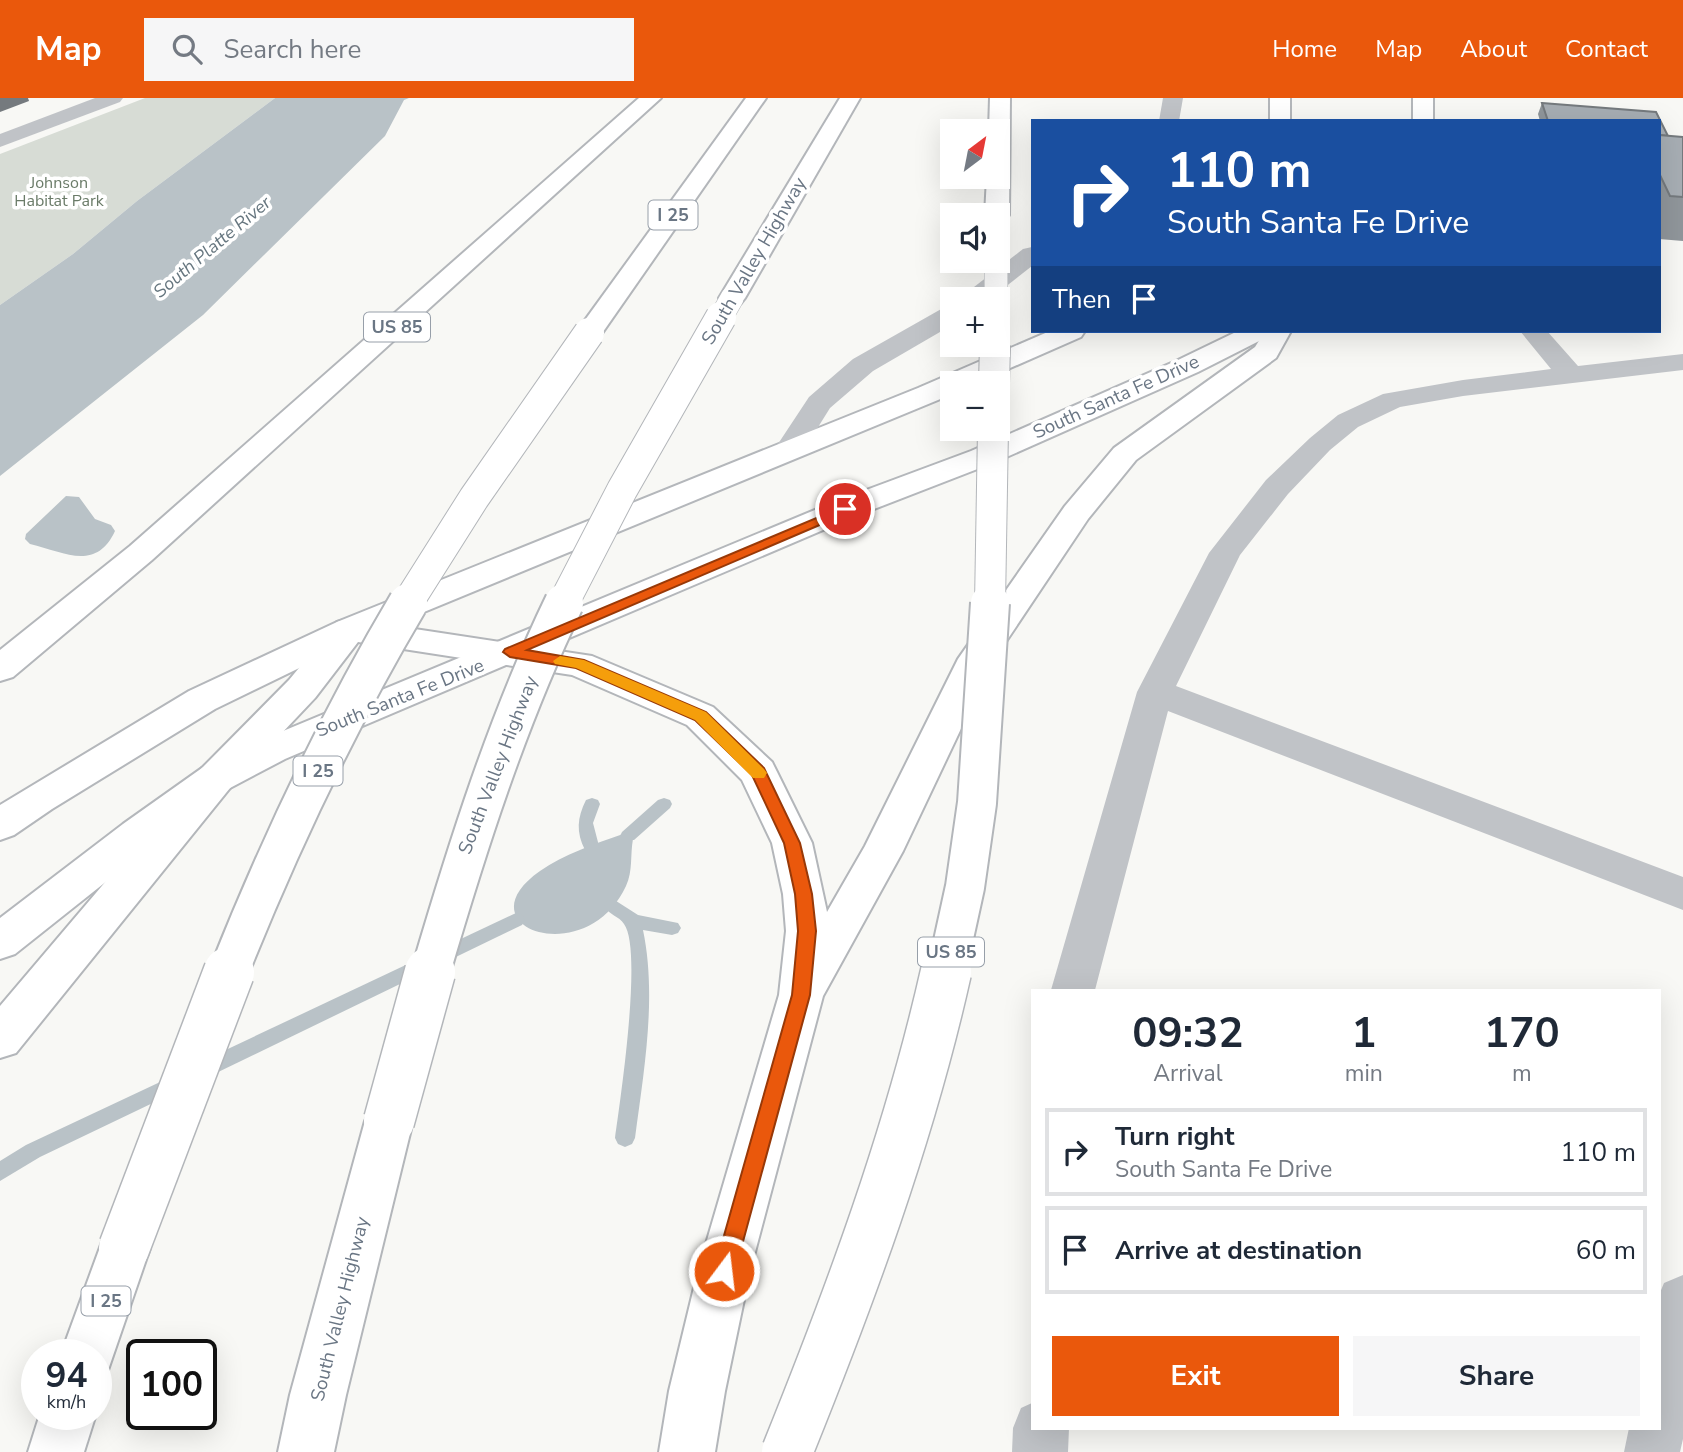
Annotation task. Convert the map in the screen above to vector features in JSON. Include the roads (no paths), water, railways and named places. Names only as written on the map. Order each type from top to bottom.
[{"type":"main road","name":"US 85","points":[[0,669],[141,553],[651,98]]},
{"type":"main road","name":"I 25","points":[[93,1339],[190,1069],[241,940],[291,825],[392,630],[448,536],[756,98]]},
{"type":"main road","name":"South Valley Highway","points":[[306,1452],[318,1395],[389,1121],[463,859],[530,679],[561,608],[613,507],[850,98]]},
{"type":"main road","points":[[997,203],[1000,98]]},
{"type":"main road","points":[[1280,98],[1280,119]]},
{"type":"main road","points":[[1423,98],[1423,119]]},
{"type":"main road","points":[[0,825],[202,699],[349,630],[1067,333]]},
{"type":"main road","name":"South Santa Fe Drive","points":[[0,942],[137,835],[216,778],[272,750],[845,509],[982,457],[1188,366],[1254,333]]},
{"type":"main road","points":[[801,995],[883,851],[976,659],[1076,513],[1125,454],[1266,352],[1277,333]]},
{"type":"main road","name":"US 85","points":[[787,1452],[885,1193],[929,1045],[955,935],[970,859],[982,754],[991,555],[993,441]]},
{"type":"main road","points":[[349,630],[579,664],[700,716],[758,772],[792,843],[804,894],[807,931],[801,995],[724,1271],[697,1391],[687,1452]]},
{"type":"main road","points":[[0,1040],[216,778],[302,689],[349,630]]},
{"type":"main road","points":[[56,1452],[63,1430]]},
{"type":"street","points":[[0,141],[113,98]]},
{"type":"street","points":[[1169,119],[1173,98]]},
{"type":"street","points":[[989,287],[1031,255]]},
{"type":"street","points":[[789,450],[819,403],[863,365],[940,321]]},
{"type":"street","points":[[1535,333],[1572,376]]},
{"type":"street","points":[[1073,989],[1156,692],[1225,553],[1278,487],[1320,444],[1348,421],[1393,401],[1463,388],[1681,365]]},
{"type":"street","points":[[1156,692],[1683,894]]},
{"type":"street","points":[[1661,1407],[1683,1301]]},
{"type":"street","points":[[1040,1452],[1041,1430]]},
{"type":"street","points":[[1652,1452],[1657,1430]]},
{"type":"water","name":"South Platte River","points":[[275,98],[409,98],[404,100],[385,136],[203,315],[0,476],[0,305],[73,254],[137,201]]},
{"type":"water","points":[[66,496],[79,497],[95,519],[111,525],[115,531],[107,544],[98,551],[78,556],[30,544],[25,539],[26,534]]},
{"type":"water","points":[[623,834],[633,839],[630,875],[626,886],[608,912],[584,928],[560,934],[538,932],[522,923],[514,909],[519,891],[540,871],[569,854]]},
{"type":"waterway","points":[[591,846],[585,823],[592,804]]},
{"type":"waterway","points":[[628,836],[664,804]]},
{"type":"waterway","points":[[613,906],[633,921]]},
{"type":"waterway","points":[[205,1069],[516,920]]},
{"type":"waterway","points":[[625,1138],[637,1050],[640,956],[633,921]]},
{"type":"waterway","points":[[633,921],[672,928]]},
{"type":"waterway","points":[[0,1172],[33,1151],[175,1083]]},
{"type":"park label","name":"Johnson Habitat Park","points":[[59,192]]}]
